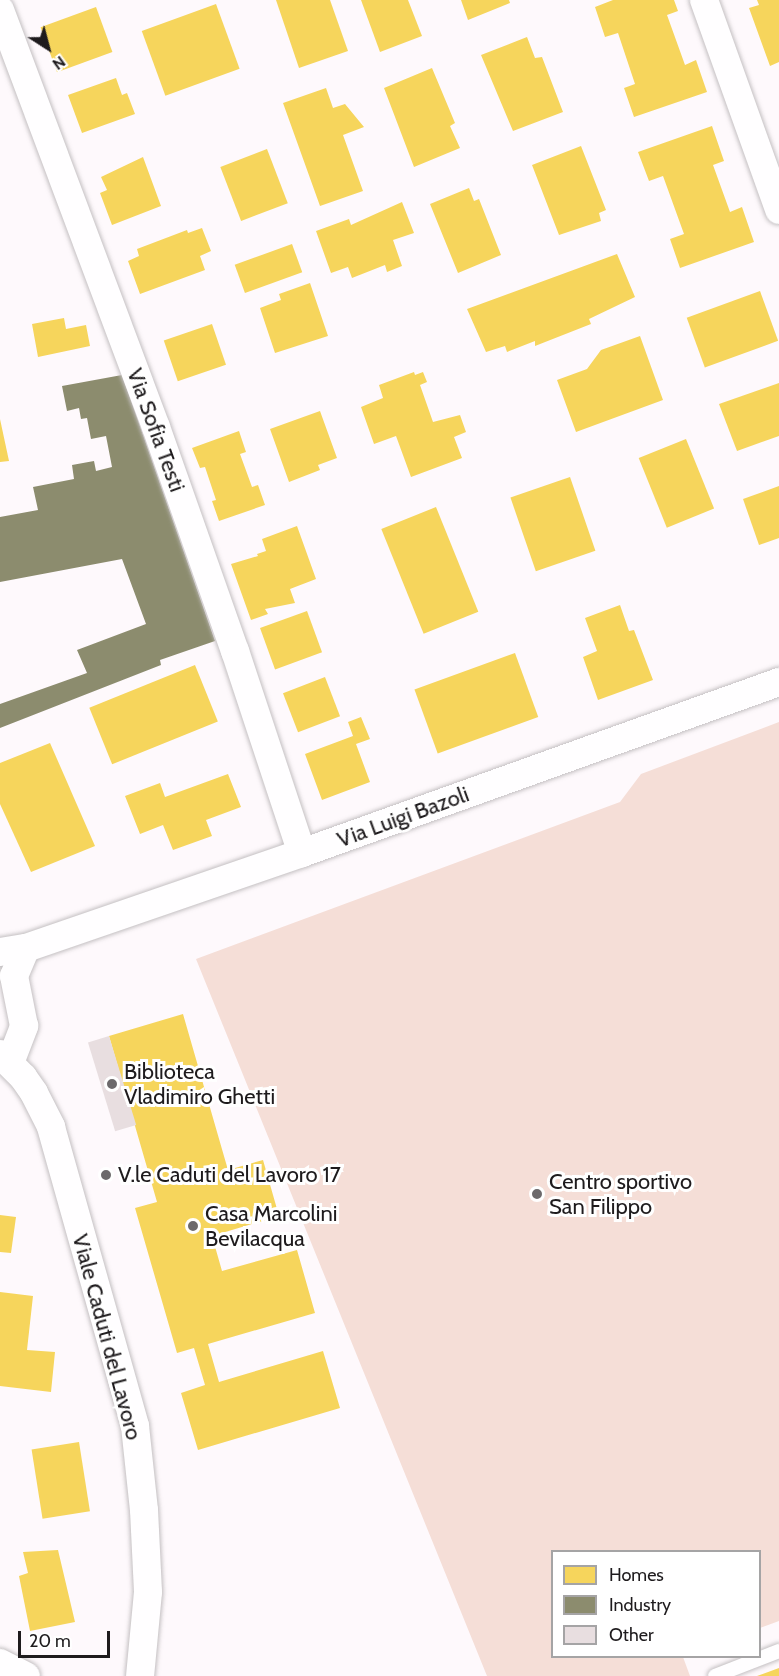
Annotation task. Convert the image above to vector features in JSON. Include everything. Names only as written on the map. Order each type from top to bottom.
[{"type":"street","points":[[704,0],[779,210]]},
{"type":"street","name":"Via Sofia Testi","points":[[0,10],[156,427],[236,651],[302,854]]},
{"type":"street","name":"Via Luigi Bazoli","points":[[5,1059],[24,1026],[14,976],[13,950],[302,854],[779,681]]},
{"type":"street","name":"Viale Caduti del Lavoro","points":[[5,1059],[34,1093],[51,1127],[135,1426],[144,1510],[148,1592],[140,1676]]},
{"type":"street","points":[[0,1663],[26,1676]]},
{"type":"lane","points":[[715,1676],[779,1651]]},
{"type":"shaded area","points":[[779,722],[779,1621],[761,1628],[761,1550],[551,1550],[551,1658],[683,1658],[690,1676],[487,1676],[196,959],[620,802],[641,774]]},
{"type":"building: Homes","points":[[276,0],[330,0],[348,51],[299,68]]},
{"type":"building: Homes","points":[[361,0],[408,0],[422,36],[380,52]]},
{"type":"building: Homes","points":[[461,0],[509,0],[510,3],[468,20]]},
{"type":"building: Homes","points":[[613,0],[674,0],[678,11],[667,15],[685,65],[696,60],[707,92],[634,117],[624,88],[635,84],[618,33],[605,37],[595,7]]},
{"type":"building: Homes","points":[[757,0],[779,0],[779,62],[770,66],[749,8],[759,5]]},
{"type":"building: Homes","points":[[216,4],[240,69],[165,96],[142,31]]},
{"type":"building: Homes","points":[[96,7],[112,52],[57,72],[41,27]]},
{"type":"building: Homes","points":[[527,37],[535,58],[542,57],[563,112],[513,131],[481,55]]},
{"type":"building: Homes","points":[[432,68],[455,123],[450,126],[460,148],[414,167],[384,88]]},
{"type":"building: Homes","points":[[116,78],[122,95],[127,93],[135,114],[82,133],[68,95]]},
{"type":"building: Homes","points":[[326,88],[333,108],[345,104],[364,127],[343,135],[363,191],[320,206],[283,103]]},
{"type":"building: Homes","points":[[712,126],[724,161],[713,165],[730,212],[742,207],[754,242],[680,268],[670,239],[684,234],[663,176],[649,181],[638,152]]},
{"type":"building: Homes","points":[[581,146],[606,210],[599,213],[601,221],[559,235],[532,165]]},
{"type":"building: Homes","points":[[267,149],[288,203],[241,221],[220,167]]},
{"type":"building: Homes","points":[[143,157],[161,206],[112,225],[100,193],[107,190],[101,177]]},
{"type":"building: Homes","points":[[469,188],[474,201],[479,199],[501,255],[458,273],[430,204]]},
{"type":"building: Homes","points":[[402,202],[414,233],[393,240],[402,266],[387,272],[385,265],[352,278],[348,267],[331,273],[316,231],[349,219],[351,225]]},
{"type":"building: Homes","points":[[202,228],[211,251],[200,256],[205,270],[140,294],[128,261],[139,256],[137,249],[187,230],[188,233]]},
{"type":"building: Homes","points":[[292,244],[302,272],[245,293],[235,265]]},
{"type":"building: Homes","points":[[617,254],[635,297],[589,319],[591,324],[535,346],[535,341],[507,352],[505,346],[486,352],[467,309]]},
{"type":"building: Homes","points":[[310,283],[328,336],[275,353],[260,308],[281,300],[279,294]]},
{"type":"building: Homes","points":[[760,291],[778,341],[705,367],[687,318]]},
{"type":"building: Homes","points":[[64,318],[66,329],[86,325],[90,346],[38,357],[32,324]]},
{"type":"building: Homes","points":[[212,324],[226,365],[178,381],[164,341]]},
{"type":"building: Homes","points":[[640,336],[663,400],[576,432],[557,380],[587,369],[601,350]]},
{"type":"building: Homes","points":[[414,372],[415,375],[423,372],[427,382],[420,385],[433,422],[460,415],[466,432],[454,437],[462,458],[411,477],[396,436],[374,444],[361,407],[383,398],[379,385]]},
{"type":"building: Homes","points":[[779,383],[779,436],[737,451],[719,404]]},
{"type":"building: Homes","points":[[320,411],[337,458],[318,465],[320,470],[289,482],[270,429]]},
{"type":"building: Homes","points":[[0,419],[9,461],[0,462]]},
{"type":"building: Homes","points":[[239,431],[246,452],[240,454],[252,487],[258,485],[265,505],[219,521],[212,501],[216,500],[205,467],[200,468],[192,448]]},
{"type":"building: Homes","points":[[686,439],[714,509],[667,528],[639,458]]},
{"type":"building: Homes","points":[[570,477],[595,551],[536,571],[510,498]]},
{"type":"building: Homes","points":[[779,486],[779,538],[759,545],[743,499]]},
{"type":"building: Homes","points":[[436,507],[478,612],[424,634],[381,529]]},
{"type":"building: Homes","points":[[297,526],[316,579],[290,589],[295,603],[265,609],[268,614],[251,620],[231,564],[258,556],[257,554],[266,551],[262,539]]},
{"type":"building: Homes","points":[[620,605],[629,631],[634,630],[653,680],[598,700],[583,657],[597,651],[585,618]]},
{"type":"building: Homes","points":[[307,611],[322,652],[275,669],[260,628]]},
{"type":"building: Homes","points":[[515,653],[538,717],[438,753],[414,690]]},
{"type":"building: Homes","points":[[195,665],[218,722],[112,764],[89,708]]},
{"type":"building: Homes","points":[[325,677],[340,716],[298,732],[283,693]]},
{"type":"building: Homes","points":[[361,717],[370,739],[356,744],[370,782],[322,800],[305,754],[353,736],[348,722]]},
{"type":"building: Homes","points":[[50,743],[95,846],[31,872],[0,804],[0,763]]},
{"type":"building: Homes","points":[[228,774],[241,807],[206,820],[212,836],[173,850],[163,825],[140,834],[125,796],[160,783],[165,797]]},
{"type":"building: Homes","name":"Casa Marcolini Bevilacqua","points":[[183,1014],[228,1170],[263,1160],[279,1216],[212,1236],[222,1271],[297,1250],[315,1313],[208,1344],[219,1382],[323,1351],[340,1408],[198,1450],[181,1393],[205,1385],[194,1348],[177,1353],[135,1208],[157,1202],[109,1036]]},
{"type":"building: Homes","points":[[0,1215],[16,1217],[11,1253],[0,1252]]},
{"type":"building: Homes","points":[[0,1292],[33,1296],[27,1350],[55,1352],[51,1392],[0,1386]]},
{"type":"building: Homes","points":[[79,1442],[90,1511],[43,1519],[32,1450]]},
{"type":"building: Homes","points":[[58,1550],[75,1622],[30,1631],[19,1576],[28,1573],[23,1552]]},
{"type":"building: Homes","points":[[779,1668],[779,1676],[757,1676]]},
{"type":"building: Industry","points":[[122,375],[215,641],[160,660],[161,665],[0,728],[0,704],[87,673],[77,650],[146,624],[122,559],[0,582],[0,517],[38,510],[33,487],[74,479],[72,465],[94,461],[96,471],[112,467],[106,436],[91,439],[87,418],[81,419],[79,408],[67,411],[62,386]]},
{"type":"building: Other","name":"Biblioteca Vladimiro Ghetti","points":[[109,1036],[136,1125],[115,1131],[88,1042]]},
{"type":"place","name":"Biblioteca Vladimiro Ghetti","points":[[112,1084]]},
{"type":"place","name":"V.le Caduti del Lavoro 17","points":[[106,1175]]},
{"type":"place","name":"Centro sportivo San Filippo","points":[[537,1194]]},
{"type":"place","name":"Casa Marcolini Bevilacqua","points":[[193,1226]]}]
